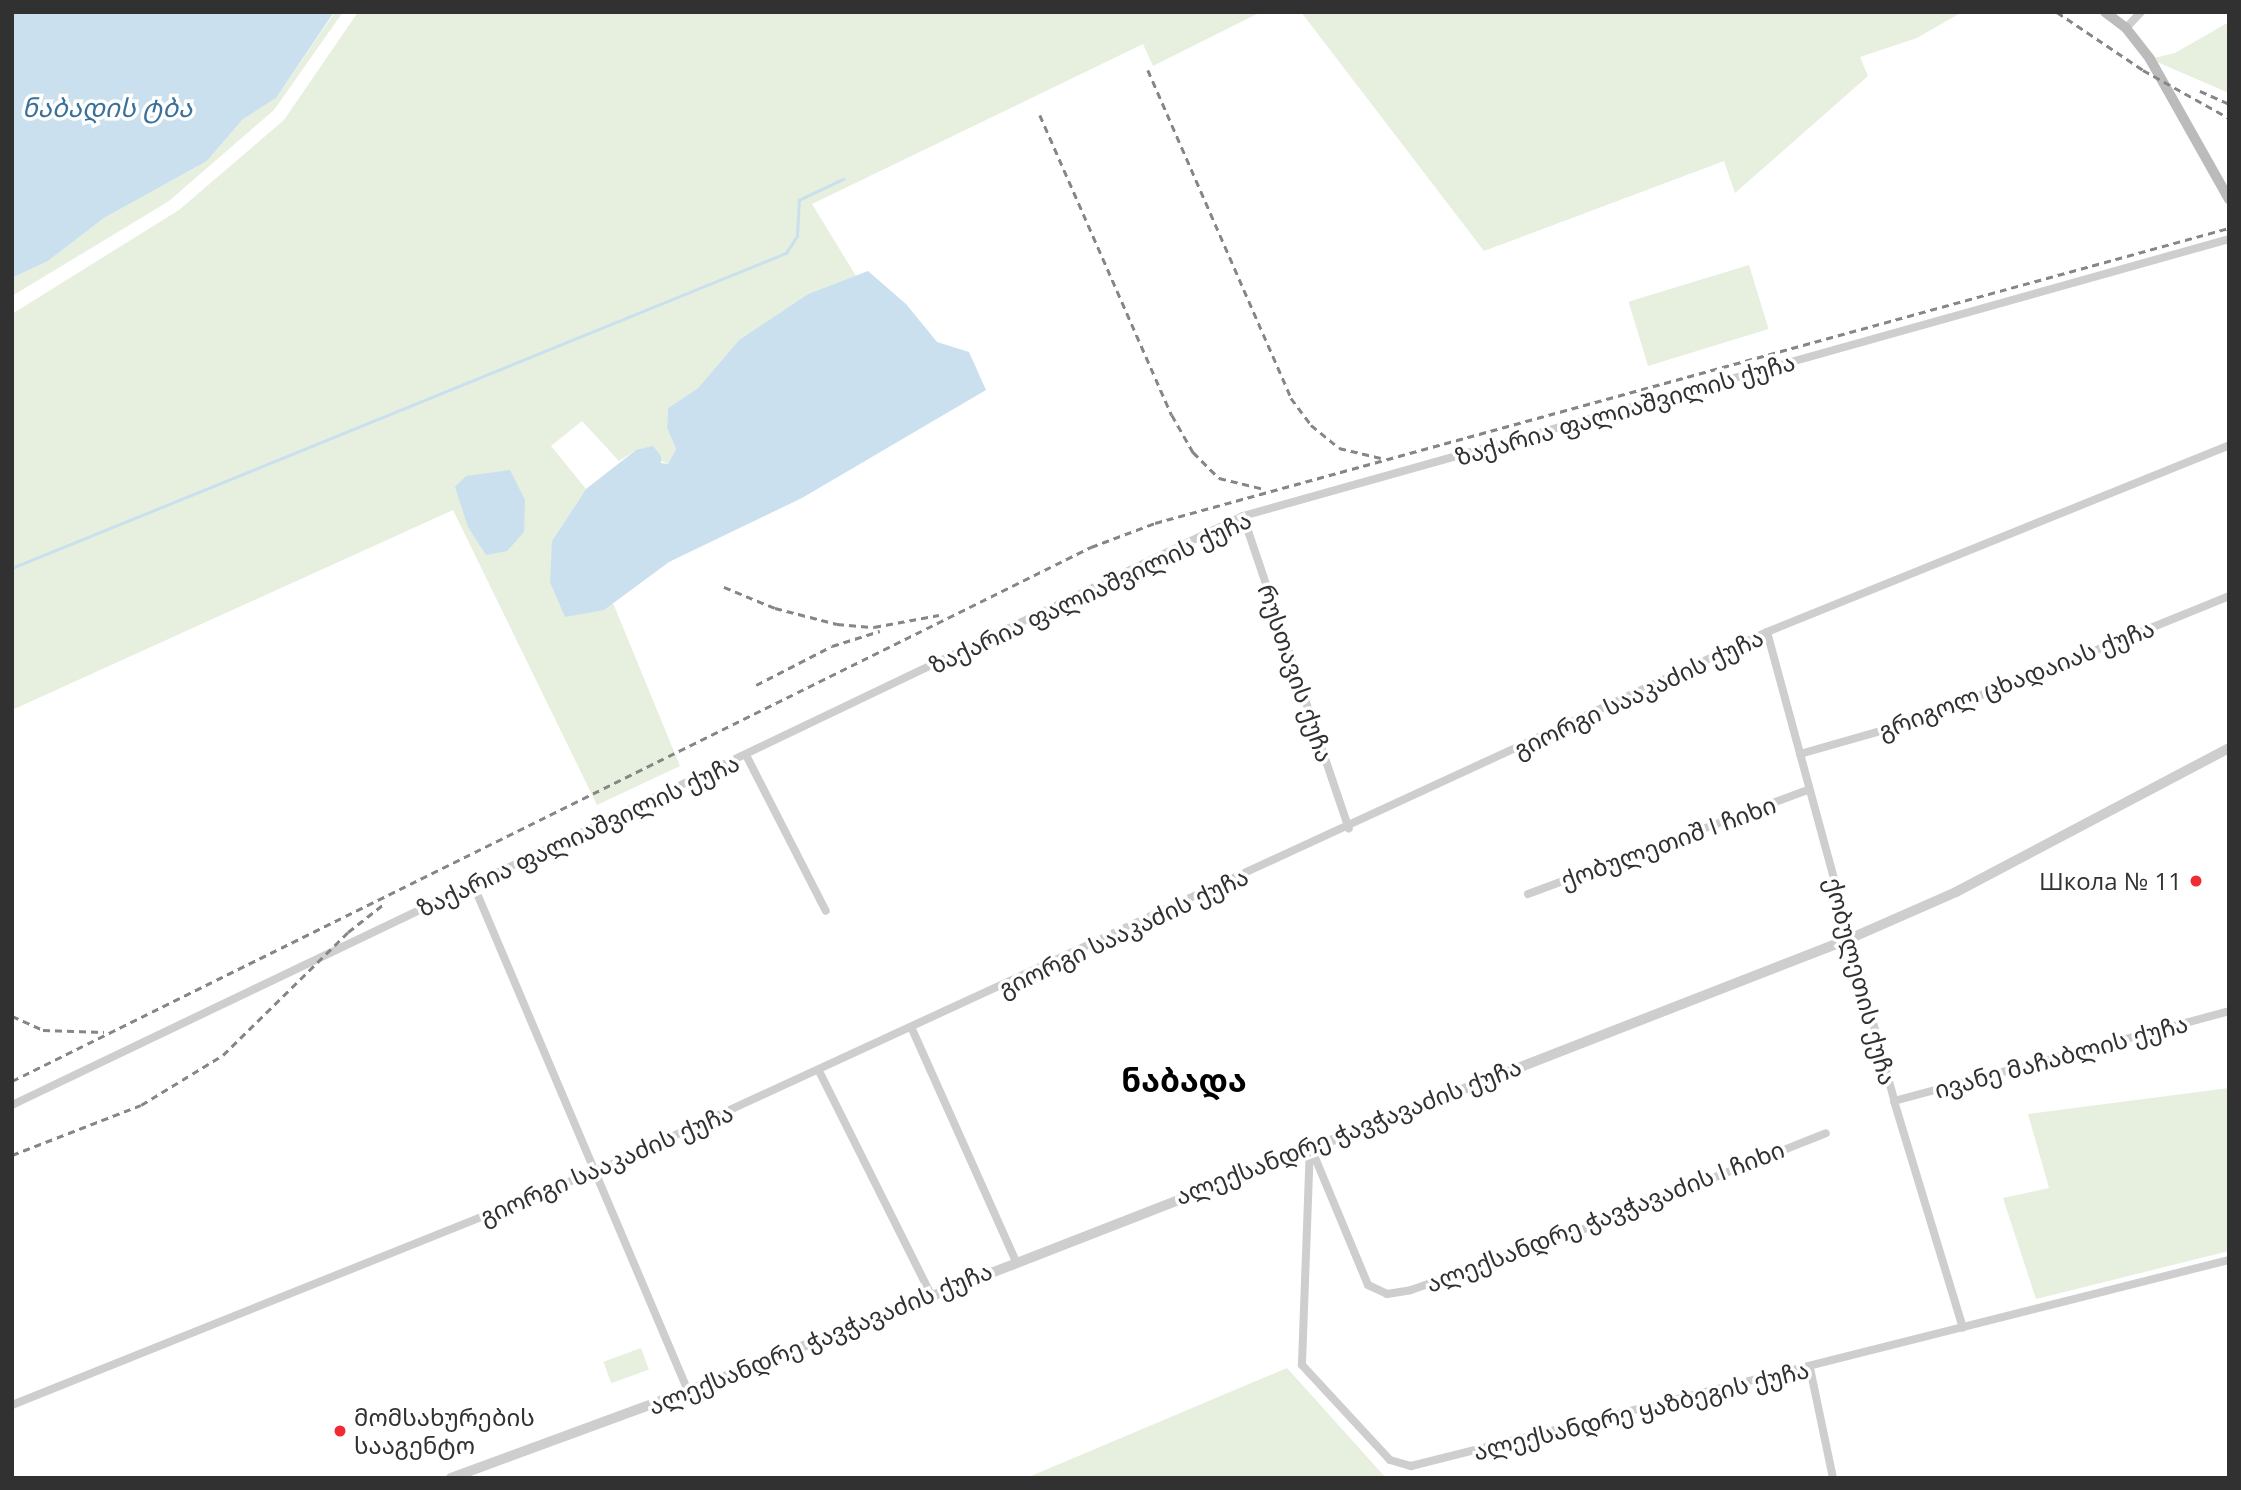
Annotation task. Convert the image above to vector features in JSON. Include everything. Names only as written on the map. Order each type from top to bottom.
[{"type":"main road","points":[[2105,12],[2126,27],[2150,59],[2229,199]]},
{"type":"street","points":[[2126,27],[2141,12]]},
{"type":"street","name":"ზაქარია ფალიაშვილის ქუჩა","points":[[12,1105],[1244,516],[2229,239]]},
{"type":"street","name":"გიორგი სააკაძის ქუჩა","points":[[12,1405],[592,1173],[1349,829],[1767,632],[2229,445]]},
{"type":"street","name":"რუსთავის ქუჩა","points":[[1244,516],[1349,829]]},
{"type":"street","name":"გრიგოლ ცხადაიას ქუჩა","points":[[1800,754],[1884,730],[2020,681],[2229,596]]},
{"type":"street","name":"ქობულეთის ქუჩა","points":[[1767,632],[1894,1101],[1963,1328]]},
{"type":"street","name":"ალექსანდრე ჭავჭავაძის ქუჩა","points":[[451,1478],[688,1391],[1310,1146],[1849,939],[1956,892],[2229,748]]},
{"type":"street","points":[[747,755],[826,911]]},
{"type":"street","name":"ქობულეთიშ I ჩიხი","points":[[1528,894],[1808,790]]},
{"type":"street","points":[[473,884],[592,1173],[688,1391]]},
{"type":"street","name":"ივანე მაჩაბლის ქუჩა","points":[[1894,1101],[2229,1011]]},
{"type":"street","points":[[912,1029],[1016,1261]]},
{"type":"street","points":[[819,1072],[931,1295]]},
{"type":"street","name":"ალექსანდრე ჭავჭავაძის I ჩიხი","points":[[1310,1146],[1368,1285],[1387,1294],[1411,1290],[1584,1229],[1826,1133]]},
{"type":"street","name":"ალექსანდრე ყაზბეგის ქუჩა","points":[[1310,1146],[1303,1365],[1390,1460],[1422,1464],[1810,1368],[2229,1259]]},
{"type":"street","points":[[1810,1368],[1833,1478]]},
{"type":"green space","points":[[335,12],[343,12],[274,110],[169,201],[12,296],[12,278],[48,261],[104,218],[207,161],[242,120],[276,98]]},
{"type":"green space","points":[[358,12],[1261,12],[1153,66],[1143,44],[812,204],[856,276],[808,294],[739,340],[698,388],[668,408],[667,428],[676,449],[668,464],[636,450],[619,461],[582,421],[551,446],[586,489],[552,541],[604,610],[613,603],[680,766],[597,805],[453,510],[12,710],[12,314],[179,210],[284,120]]},
{"type":"green space","points":[[1301,12],[1962,12],[1917,38],[1860,57],[1868,76],[1735,193],[1724,161],[1484,251]]},
{"type":"green space","points":[[2229,22],[2229,93],[2150,59],[2175,53]]},
{"type":"green space","points":[[1749,265],[1769,329],[1648,366],[1629,302]]},
{"type":"green space","points":[[2229,1088],[2229,1251],[2036,1299],[2003,1198],[2049,1188],[2028,1114]]},
{"type":"green space","points":[[641,1348],[649,1370],[611,1383],[603,1362]]},
{"type":"green space","points":[[1287,1368],[1386,1478],[1027,1478],[1031,1476]]},
{"type":"water","name":"ნაბადის ტბა","points":[[12,12],[334,12],[276,98],[242,120],[207,161],[104,218],[48,261],[12,278]]},
{"type":"water","points":[[868,271],[906,304],[937,342],[969,352],[986,390],[802,498],[669,562],[604,610],[565,617],[550,582],[552,541],[586,489],[636,450],[653,446],[661,456],[661,463],[668,464],[676,449],[667,428],[668,408],[698,388],[739,340],[808,294]]},
{"type":"water","points":[[510,470],[525,500],[524,532],[507,551],[486,555],[468,527],[455,487],[466,476]]},
{"type":"waterway","points":[[12,568],[786,253],[797,236],[799,200],[843,179]]},
{"type":"railway","points":[[2057,12],[2143,70],[2229,118]]},
{"type":"railway","points":[[1148,70],[1291,398],[1311,425],[1339,448],[1381,458]]},
{"type":"railway","points":[[2200,91],[2229,104]]},
{"type":"railway","points":[[1040,115],[1172,415],[1193,452],[1219,478],[1264,489]]},
{"type":"railway","points":[[12,1081],[1091,547],[1155,523],[2229,228]]},
{"type":"railway","points":[[724,587],[775,608],[837,624],[874,627],[939,615]]},
{"type":"railway","points":[[756,685],[832,646],[880,631]]},
{"type":"railway","points":[[12,1155],[141,1105],[223,1055],[348,932],[385,903]]},
{"type":"railway","points":[[12,1016],[43,1030],[104,1032]]},
{"type":"place","name":"Школа № 11","points":[[2196,881]]},
{"type":"place","name":"მომსახურების სააგენტო","points":[[340,1431]]},
{"type":"district","name":"ნაბადა","points":[[1184,1080]]}]
